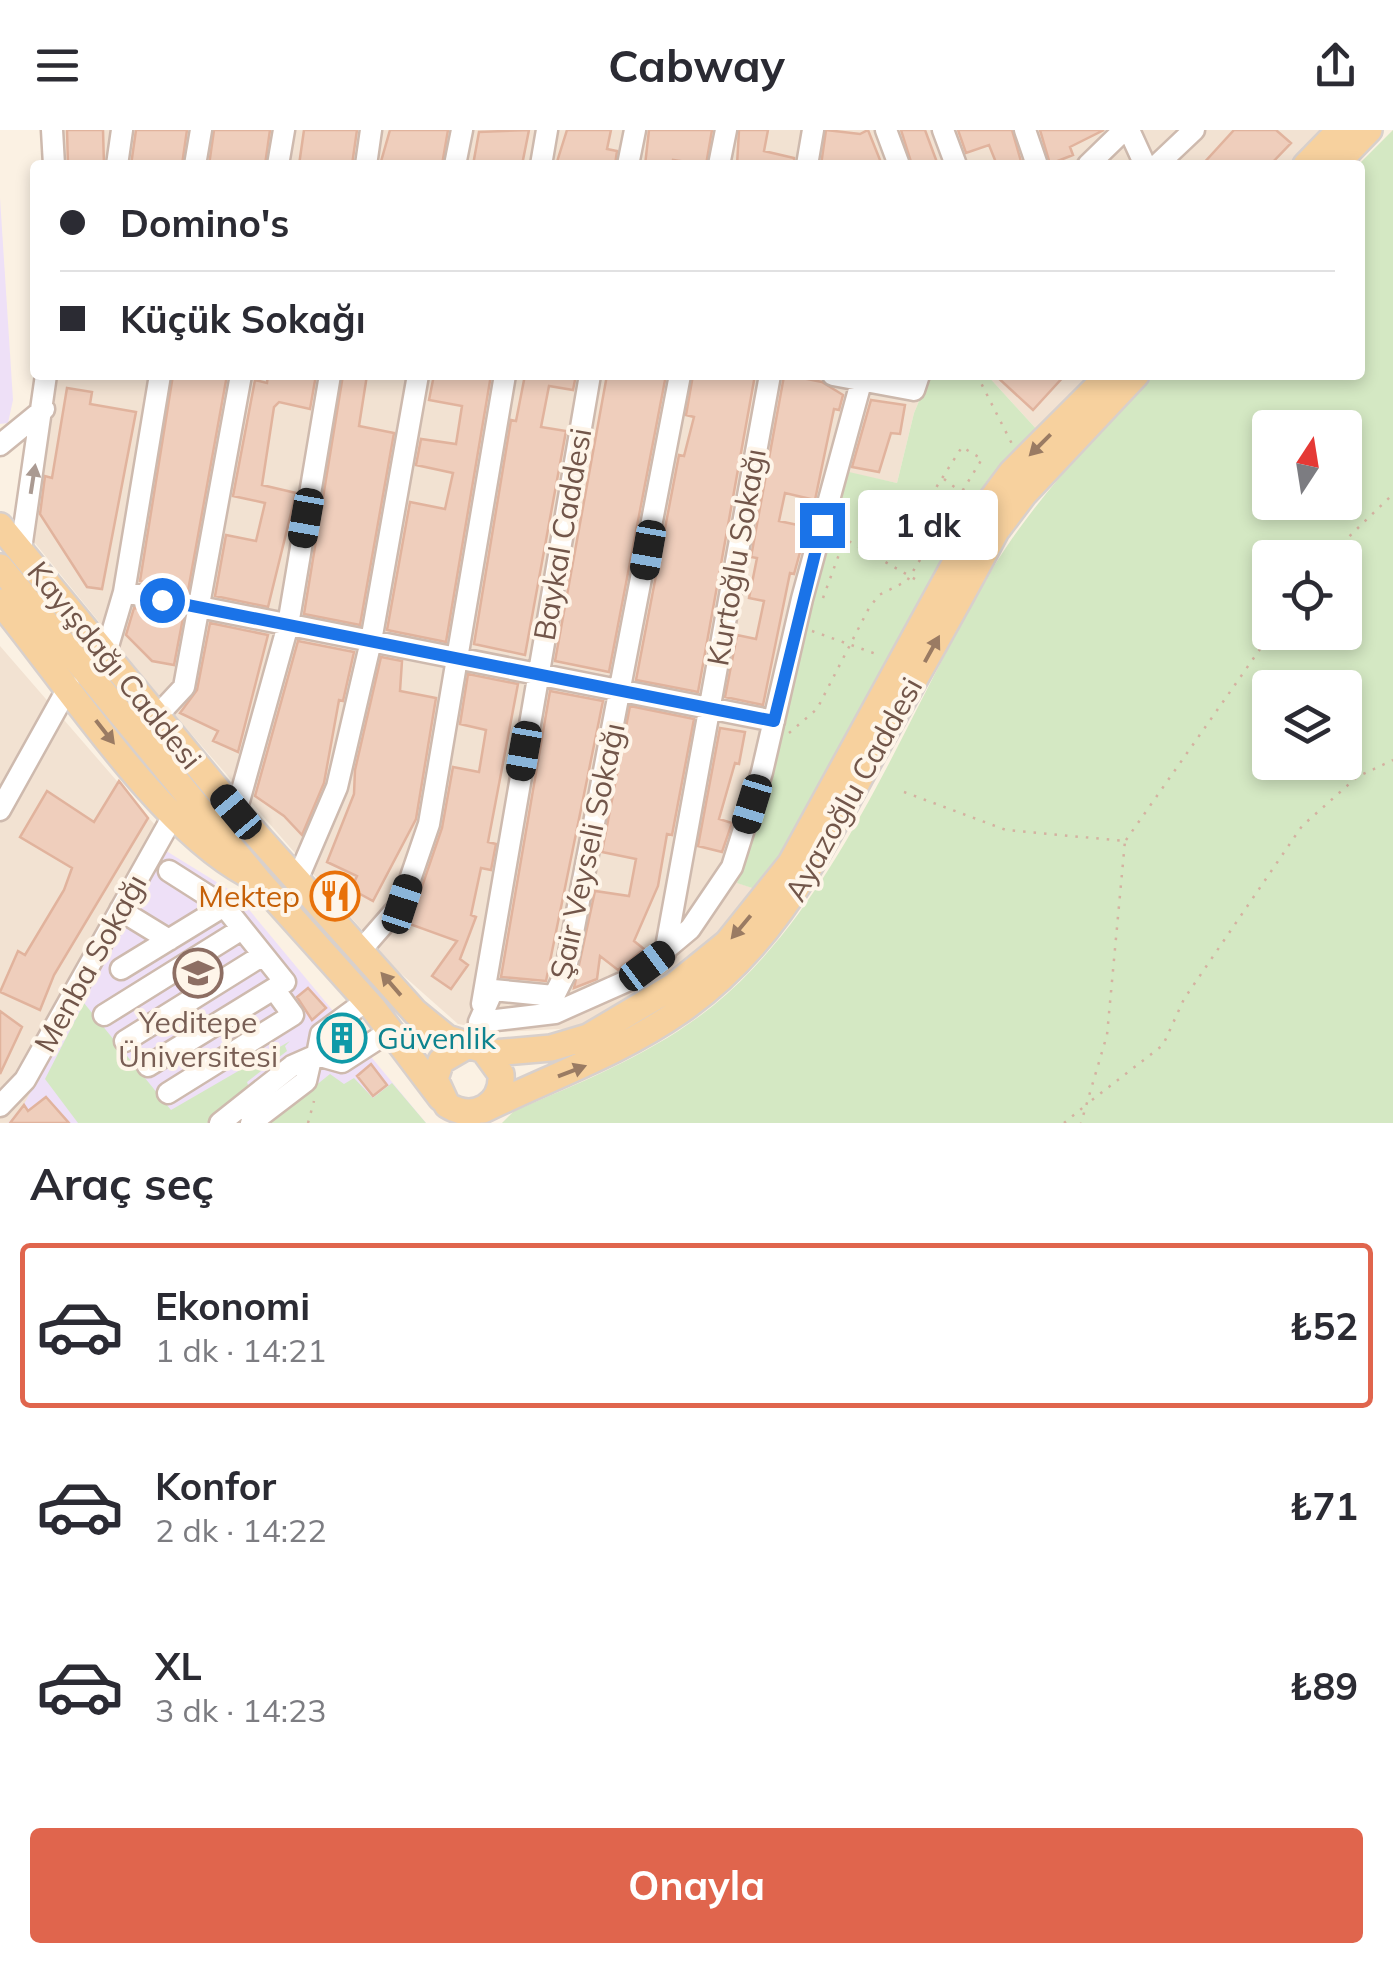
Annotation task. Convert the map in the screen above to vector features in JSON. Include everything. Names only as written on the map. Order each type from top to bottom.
[{"type":"main road","points":[[1311,160],[1340,130]]},
{"type":"main road","points":[[1339,160],[1369,130]]},
{"type":"main road","name":"Ayazoğlu Caddesi","points":[[476,1042],[551,1048],[588,1038],[674,986],[727,943],[791,863],[986,507],[1022,463],[1104,380]]},
{"type":"main road","name":"Ayazoğlu Caddesi","points":[[482,1110],[586,1066],[681,1010],[727,973],[784,911],[827,842],[996,531],[1024,494],[1131,380]]},
{"type":"main road","name":"Kayışdağı Caddesi","points":[[0,526],[236,812],[415,1012],[476,1042]]},
{"type":"main road","name":"Kayışdağı Caddesi","points":[[0,567],[258,880],[366,1000],[441,1098]]},
{"type":"main road","points":[[0,602],[173,816],[214,856],[258,880]]},
{"type":"main road","points":[[476,1042],[497,1064],[502,1084],[494,1102],[482,1110],[464,1113],[441,1098],[436,1070],[448,1055],[476,1042]]},
{"type":"street","points":[[52,130],[54,160]]},
{"type":"street","points":[[118,160],[122,130]]},
{"type":"street","points":[[196,160],[201,130]]},
{"type":"street","points":[[279,160],[284,130]]},
{"type":"street","points":[[367,160],[372,130]]},
{"type":"street","points":[[456,160],[462,130]]},
{"type":"street","points":[[542,160],[547,130]]},
{"type":"street","points":[[629,160],[634,130]]},
{"type":"street","points":[[720,160],[726,130]]},
{"type":"street","points":[[808,160],[813,130]]},
{"type":"street","points":[[886,130],[897,160]]},
{"type":"street","points":[[943,130],[954,160]]},
{"type":"street","points":[[1024,130],[1036,160]]},
{"type":"street","points":[[1093,160],[1126,130],[1142,160]]},
{"type":"street","points":[[1162,160],[1194,130]]},
{"type":"street","points":[[21,549],[46,380]]},
{"type":"street","points":[[106,653],[124,592],[159,380]]},
{"type":"street","points":[[156,717],[184,687],[240,380]]},
{"type":"street","points":[[236,812],[288,624],[329,380]]},
{"type":"street","points":[[298,878],[338,787],[370,641],[417,380]]},
{"type":"street","points":[[361,950],[402,904],[429,824],[504,380]]},
{"type":"street","name":"Baykal Caddesi","points":[[476,1042],[589,380]]},
{"type":"street","name":"Şair Veyseli Sokağı","points":[[476,1042],[494,990],[554,996],[565,974],[679,380]]},
{"type":"street","name":"Kurtoğlu Sokağı","points":[[665,953],[769,380]]},
{"type":"street","points":[[476,1042],[591,1000],[630,980],[690,929],[732,867],[768,748],[796,625],[861,380]]},
{"type":"street","points":[[871,380],[914,390],[917,380]]},
{"type":"street","points":[[0,445],[44,409]]},
{"type":"street","points":[[124,592],[774,721]]},
{"type":"street","points":[[0,810],[69,686]]},
{"type":"street","name":"Menba Sokağı","points":[[0,1106],[25,1080],[173,816]]},
{"type":"street","points":[[148,1066],[285,982],[224,906],[169,872]]},
{"type":"street","points":[[121,969],[224,906]]},
{"type":"street","points":[[120,910],[169,940]]},
{"type":"street","points":[[104,1015],[242,929]]},
{"type":"street","points":[[125,1042],[263,955]]},
{"type":"street","points":[[168,1093],[293,1015],[274,989]]},
{"type":"street","points":[[251,1123],[306,1081],[321,1034],[366,1000]]},
{"type":"street","points":[[220,1123],[292,1066],[314,1057],[342,1062],[390,1031]]},
{"type":"path","points":[[980,380],[1022,463]]},
{"type":"path","points":[[768,748],[818,709],[849,642],[879,594],[910,576],[982,459],[962,448],[910,530],[928,546]]},
{"type":"path","points":[[942,478],[962,492]]},
{"type":"path","points":[[1346,540],[1393,494]]},
{"type":"path","points":[[931,496],[952,508]]},
{"type":"path","points":[[822,525],[938,593]]},
{"type":"path","points":[[796,625],[899,663]]},
{"type":"path","points":[[1081,1123],[1107,1035],[1125,841],[1259,650]]},
{"type":"path","points":[[1064,1123],[1163,1044],[1184,999],[1302,826],[1357,777],[1393,760]]},
{"type":"path","points":[[904,792],[1006,830],[1125,841]]},
{"type":"path","points":[[306,1081],[316,1104],[308,1123]]},
{"type":"shaded area","points":[[57,130],[1329,130],[1301,160],[59,160]]},
{"type":"shaded area","points":[[0,198],[13,400],[8,423],[0,424]]},
{"type":"shaded area","points":[[46,380],[928,380],[914,413],[897,483],[849,473],[803,627],[775,761],[738,883],[758,890],[717,936],[663,980],[577,1028],[503,1032],[458,1024],[397,970],[173,713],[30,537]]},
{"type":"shaded area","points":[[992,380],[1089,380],[1039,432]]},
{"type":"shaded area","points":[[0,646],[168,840],[24,1105],[8,1123],[0,1123]]},
{"type":"shaded area","name":"Yeditepe Üniversitesi","points":[[163,849],[236,894],[426,1123],[8,1123],[24,1104]]},
{"type":"green space","points":[[1393,130],[1393,1123],[502,1123],[514,1111],[667,1038],[714,1005],[759,962],[800,912],[836,857],[994,566],[1069,466],[1150,380],[1365,380],[1363,160]]},
{"type":"green space","points":[[928,380],[992,380],[1039,432],[794,842],[758,890],[737,883],[775,761],[803,628],[849,472],[897,483],[914,413]]},
{"type":"green space","points":[[84,1003],[171,1110],[290,1041],[285,1046],[287,1051],[247,1082],[250,1090],[207,1123],[78,1123],[45,1079]]},
{"type":"green space","points":[[330,1074],[344,1084],[354,1078],[373,1098],[392,1083],[426,1123],[269,1123]]},
{"type":"building","points":[[67,130],[103,130],[104,160],[68,160]]},
{"type":"building","points":[[136,130],[187,130],[183,160],[132,160]]},
{"type":"building","points":[[214,130],[270,130],[266,160],[210,160]]},
{"type":"building","points":[[304,130],[357,130],[353,160],[300,160]]},
{"type":"building","points":[[390,130],[448,130],[443,160],[381,160]]},
{"type":"building","points":[[529,130],[523,160],[474,160],[479,132]]},
{"type":"building","points":[[567,130],[611,130],[607,149],[617,151],[616,160],[558,160]]},
{"type":"building","points":[[649,130],[712,130],[707,160],[646,160]]},
{"type":"building","points":[[739,130],[768,130],[764,151],[794,158],[794,160],[737,160]]},
{"type":"building","points":[[826,130],[860,134],[868,130],[880,160],[822,160]]},
{"type":"building","points":[[901,130],[925,130],[936,160],[910,160]]},
{"type":"building","points":[[958,130],[1012,130],[1021,160],[995,160],[989,145],[966,153]]},
{"type":"building","points":[[1040,130],[1104,130],[1070,147],[1073,155],[1049,160]]},
{"type":"building","points":[[1234,130],[1276,130],[1291,143],[1275,160],[1207,160]]},
{"type":"building","points":[[172,380],[226,380],[188,591],[140,581]]},
{"type":"building","points":[[255,380],[315,380],[310,409],[279,402],[274,407],[262,485],[296,493],[268,607],[215,596],[226,535],[256,541],[265,503],[233,496]]},
{"type":"building","points":[[342,380],[366,380],[359,426],[394,433],[360,625],[304,614]]},
{"type":"building","points":[[433,380],[490,380],[446,642],[387,630],[410,502],[445,509],[453,473],[416,465],[421,439],[456,444],[462,406],[429,400]]},
{"type":"building","points":[[524,380],[575,380],[573,390],[549,386],[541,427],[566,431],[525,655],[474,644],[511,420],[516,421]]},
{"type":"building","points":[[606,380],[665,380],[609,672],[555,661]]},
{"type":"building","points":[[692,380],[754,380],[698,692],[636,680],[679,455],[684,456],[694,417],[686,415]]},
{"type":"building","points":[[783,380],[822,382],[843,395],[839,410],[834,409],[815,500],[785,493],[779,521],[807,527],[794,574],[790,573],[763,705],[725,697],[737,635],[756,639],[764,601],[749,598],[757,558],[751,557]]},
{"type":"building","points":[[1000,380],[1060,380],[1033,410]]},
{"type":"building","points":[[67,388],[92,392],[90,404],[136,412],[102,589],[87,587],[40,514],[45,476],[52,478]]},
{"type":"building","points":[[871,400],[905,405],[900,434],[891,433],[879,472],[852,467]]},
{"type":"building","points":[[134,608],[183,618],[174,665],[152,661],[126,635]]},
{"type":"building","points":[[210,623],[268,635],[238,752],[213,741],[218,731],[180,713],[197,690]]},
{"type":"building","points":[[298,641],[354,652],[343,701],[339,700],[324,783],[302,835],[284,816],[255,796]]},
{"type":"building","points":[[381,657],[402,661],[400,691],[436,698],[416,819],[373,901],[351,889],[357,876],[327,862],[354,794],[355,770]]},
{"type":"building","points":[[468,674],[518,684],[488,842],[496,844],[491,870],[481,868],[471,915],[476,917],[460,959],[468,965],[451,989],[432,976],[457,941],[404,922],[415,907],[442,828],[453,767],[479,772],[486,730],[460,724]]},
{"type":"building","points":[[550,691],[603,701],[546,981],[501,977]]},
{"type":"building","points":[[630,706],[694,719],[672,835],[667,834],[658,886],[634,941],[644,949],[618,970],[600,956],[597,979],[574,988],[595,891],[629,896],[636,859],[602,852]]},
{"type":"building","points":[[720,728],[745,732],[739,764],[735,763],[719,819],[732,823],[722,852],[698,846]]},
{"type":"building","points":[[119,781],[148,818],[54,975],[40,1010],[0,992],[18,951],[25,955],[64,890],[72,868],[20,837],[47,791],[94,822]]},
{"type":"building","points":[[308,988],[326,1008],[312,1020],[297,997]]},
{"type":"building","points":[[0,1011],[22,1027],[0,1074]]},
{"type":"building","points":[[371,1064],[387,1085],[373,1096],[357,1076]]},
{"type":"building","points":[[46,1097],[69,1123],[10,1123],[24,1105],[28,1111]]},
{"type":"place","name":"Mektep","points":[[335,896]]},
{"type":"place","name":"Yeditepe Üniversitesi","points":[[198,973]]},
{"type":"place","name":"Güvenlik","points":[[342,1038]]},
{"type":"route","points":[[162,600],[774,721],[822,525]]}]
